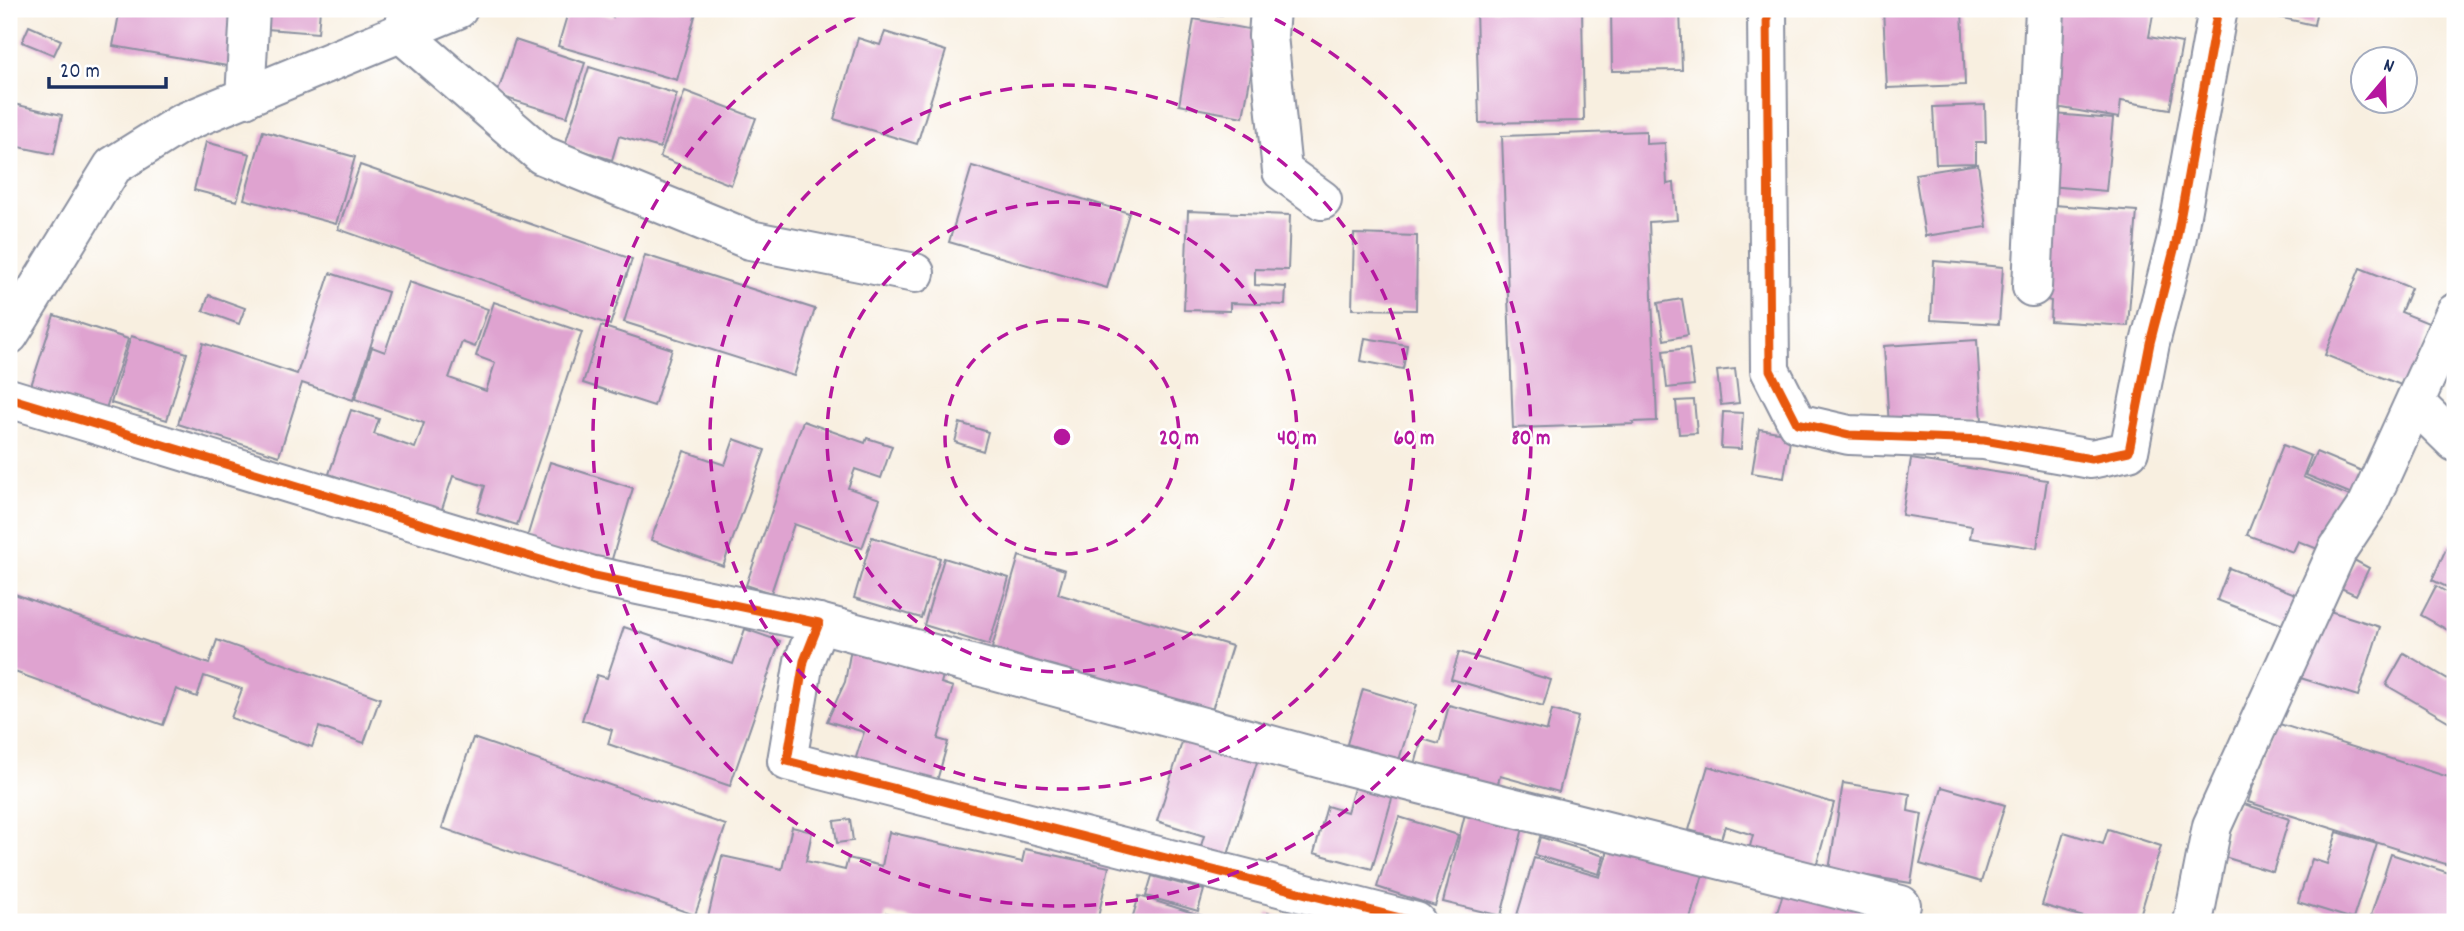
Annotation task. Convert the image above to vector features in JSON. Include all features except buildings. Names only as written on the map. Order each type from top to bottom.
[{"type":"street","points":[[245,98],[250,9]]},
{"type":"street","points":[[9,335],[113,166],[180,124],[245,98],[406,21],[458,9]]},
{"type":"street","points":[[1270,9],[1268,36],[1282,171],[1322,200]]},
{"type":"street","points":[[1767,9],[1770,370],[1797,423],[1849,435],[1984,440],[2091,458],[2129,451],[2150,343],[2176,242],[2218,9]]},
{"type":"street","points":[[2032,287],[2045,9]]},
{"type":"street","points":[[406,21],[542,155],[750,240],[915,273]]},
{"type":"street","points":[[2193,922],[2213,826],[2338,549],[2368,504],[2455,313]]},
{"type":"street","points":[[9,398],[590,575],[819,623],[1348,766],[1901,905]]},
{"type":"street","points":[[2414,404],[2455,442]]},
{"type":"street","points":[[819,623],[804,660],[787,761],[1416,922]]},
{"type":"cycle path","points":[[1767,9],[1770,370],[1797,423],[1849,435],[1984,440],[2091,459],[2129,451],[2150,343],[2176,242],[2218,9]]},
{"type":"cycle path","points":[[9,398],[590,575],[819,623],[804,661],[787,761],[1416,922]]}]
